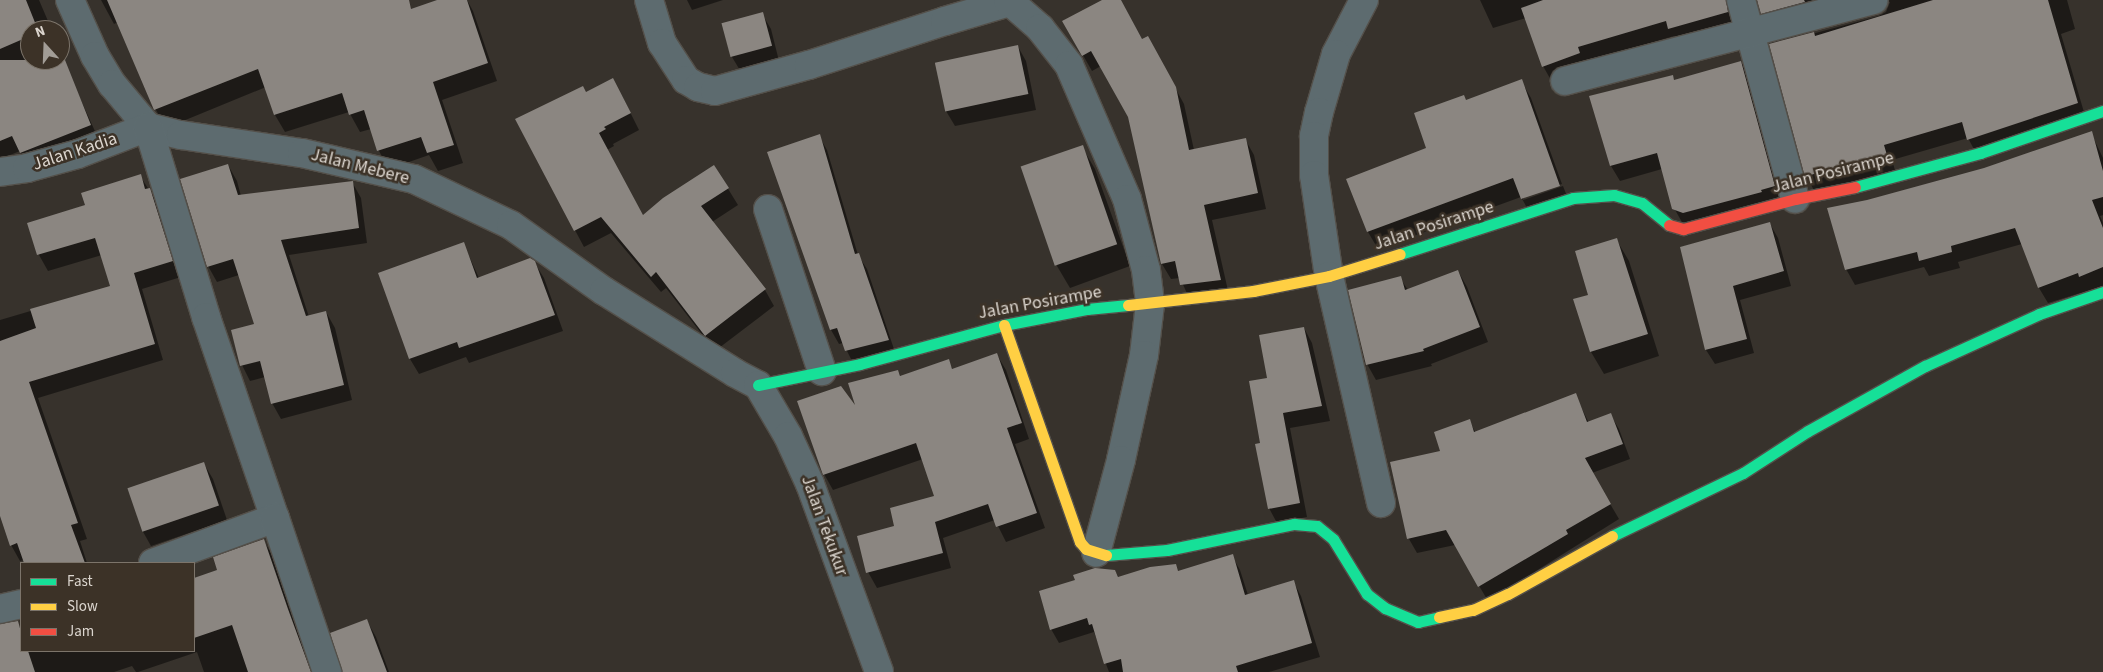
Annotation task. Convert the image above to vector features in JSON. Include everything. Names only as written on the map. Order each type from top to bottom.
[{"type":"street","points":[[70,0],[95,56],[112,84],[148,126],[206,317],[327,672]]},
{"type":"street","points":[[649,0],[662,43],[686,80],[698,87],[715,91],[809,65],[1008,1],[1040,28],[1069,65],[1127,198],[1146,270],[1150,304],[1144,355],[1121,460],[1096,553]]},
{"type":"street","points":[[1364,0],[1336,54],[1314,136],[1314,175],[1329,276],[1381,503]]},
{"type":"street","points":[[1741,0],[1795,200]]},
{"type":"street","points":[[1564,81],[1874,0]]},
{"type":"street","name":"Jalan Posirampe","points":[[758,385],[860,364],[1004,325],[1087,309],[1150,304],[1253,290],[1329,276],[1500,224],[1573,198],[1614,195],[1637,201],[1664,222],[1682,229],[1795,200],[1864,185],[1980,152],[2103,111]]},
{"type":"street","name":"Jalan Kadia","points":[[0,172],[27,168],[78,154],[148,126]]},
{"type":"street","name":"Jalan Mebere","points":[[148,126],[181,135],[302,153],[414,179],[511,225],[604,291],[758,385]]},
{"type":"street","points":[[768,209],[822,371]]},
{"type":"street","points":[[1004,325],[1080,542],[1096,553],[1105,555],[1167,550],[1294,524],[1317,526],[1333,539],[1366,594],[1385,608],[1418,622],[1473,610],[1508,594],[1558,568],[1600,541],[1647,521],[1743,474],[1808,431],[1925,366],[2039,314],[2103,292]]},
{"type":"street","name":"Jalan Tekukur","points":[[758,385],[788,436],[810,484],[879,672]]},
{"type":"street","points":[[155,562],[275,518]]},
{"type":"building","points":[[0,0],[26,0],[34,20],[20,20],[20,40],[0,49]]},
{"type":"building","points":[[107,0],[409,0],[411,9],[437,0],[467,0],[488,63],[433,82],[454,145],[427,153],[421,137],[377,151],[364,110],[349,115],[342,93],[274,115],[258,69],[154,110]]},
{"type":"building","points":[[1102,0],[1121,0],[1142,39],[1148,36],[1176,87],[1189,150],[1246,138],[1258,193],[1204,205],[1221,280],[1180,285],[1175,261],[1161,264],[1128,117],[1091,51],[1082,56],[1062,21]]},
{"type":"building","points":[[1543,0],[1726,0],[1728,12],[1668,29],[1666,21],[1578,47],[1580,53],[1542,67],[1521,8]]},
{"type":"building","points":[[1757,0],[1804,0],[1805,2],[1761,14]]},
{"type":"building","points":[[1933,0],[2048,0],[2078,103],[1967,140],[1962,122],[1884,145],[1889,162],[1819,178],[1817,173],[1805,177],[1769,44],[1814,32],[1815,36]]},
{"type":"building","points":[[763,12],[772,46],[731,57],[721,23]]},
{"type":"building","points":[[1018,45],[1028,94],[945,112],[935,63]]},
{"type":"building","points":[[0,60],[20,60],[20,70],[69,70],[91,125],[20,153],[12,136],[0,141]]},
{"type":"building","points":[[1741,61],[1775,186],[1761,190],[1762,192],[1683,213],[1672,209],[1657,153],[1610,166],[1589,96],[1673,75],[1674,80]]},
{"type":"building","points":[[613,78],[631,113],[604,127],[606,129],[599,133],[643,215],[663,198],[714,165],[729,188],[701,206],[766,289],[705,336],[656,272],[651,277],[601,217],[574,231],[515,119],[583,86],[586,92]]},
{"type":"building","points":[[1522,79],[1560,186],[1521,199],[1513,178],[1367,232],[1346,179],[1426,148],[1414,113],[1464,95],[1466,100]]},
{"type":"building","points":[[2092,131],[2103,171],[2103,197],[2092,200],[2103,228],[2103,267],[2079,277],[2078,273],[2038,288],[2015,228],[1951,246],[1952,252],[1919,261],[1917,252],[1845,270],[1827,208],[1867,200],[1984,168]]},
{"type":"building","points":[[820,134],[855,254],[859,253],[889,340],[845,351],[837,328],[830,330],[767,152]]},
{"type":"building","points":[[1083,145],[1117,244],[1055,266],[1021,166]]},
{"type":"building","points":[[228,164],[238,195],[353,181],[359,228],[281,240],[306,316],[326,311],[344,385],[271,404],[260,361],[240,366],[231,330],[254,324],[233,259],[207,267],[180,179]]},
{"type":"building","points":[[141,174],[145,189],[150,188],[173,261],[134,273],[155,344],[29,382],[78,523],[71,525],[85,562],[24,562],[17,543],[10,546],[0,516],[0,341],[36,328],[30,309],[110,286],[95,238],[37,255],[27,223],[85,205],[81,193]]},
{"type":"building","points":[[1770,222],[1784,271],[1733,286],[1747,339],[1705,350],[1680,247]]},
{"type":"building","points":[[1617,238],[1648,334],[1590,352],[1573,299],[1588,295],[1575,251]]},
{"type":"building","points":[[464,242],[477,278],[530,258],[535,261],[555,315],[459,348],[457,342],[409,359],[378,273]]},
{"type":"building","points":[[1458,270],[1480,327],[1423,349],[1424,351],[1366,365],[1348,290],[1401,276],[1405,290]]},
{"type":"building","points":[[1304,327],[1322,406],[1283,413],[1300,503],[1268,509],[1255,444],[1260,443],[1249,381],[1267,378],[1259,335]]},
{"type":"building","points":[[997,353],[1022,423],[1007,428],[1037,513],[996,527],[988,504],[935,522],[943,553],[866,573],[857,536],[894,526],[890,508],[934,496],[916,443],[823,475],[797,401],[841,386],[855,405],[848,383],[898,370],[900,376],[949,359],[952,369]]},
{"type":"building","points":[[1576,393],[1587,422],[1611,413],[1623,444],[1585,458],[1611,504],[1566,530],[1568,534],[1478,587],[1446,530],[1407,539],[1390,462],[1440,451],[1434,432],[1470,419],[1474,432]]},
{"type":"building","points":[[204,462],[219,505],[142,532],[127,488]]},
{"type":"building","points":[[264,539],[311,672],[248,672],[232,625],[195,638],[195,578],[217,570],[213,557]]},
{"type":"building","points":[[1233,554],[1245,595],[1294,580],[1312,643],[1236,666],[1238,672],[1123,672],[1121,659],[1104,664],[1092,624],[1089,625],[1087,618],[1050,630],[1039,591],[1075,580],[1073,575],[1095,568],[1115,570],[1118,577],[1150,567],[1176,564],[1178,571]]},
{"type":"building","points":[[367,619],[387,672],[342,672],[330,633]]},
{"type":"building","points":[[18,621],[20,628],[20,652],[28,652],[35,672],[0,672],[0,624]]},
{"type":"traffic: fast","points":[[1855,187],[1980,153],[2103,111]]},
{"type":"traffic: fast","points":[[1400,254],[1573,198],[1614,195],[1642,203],[1669,225]]},
{"type":"traffic: fast","points":[[1612,536],[1743,473],[1808,431],[1925,366],[2039,314],[2103,292]]},
{"type":"traffic: fast","points":[[758,385],[860,364],[1004,325],[1087,309],[1128,305]]},
{"type":"traffic: fast","points":[[1106,555],[1167,550],[1294,524],[1317,526],[1333,539],[1367,594],[1385,608],[1418,622],[1439,617]]},
{"type":"traffic: slow","points":[[1128,305],[1253,291],[1329,276],[1400,254]]},
{"type":"traffic: slow","points":[[1004,325],[1080,542],[1086,549],[1106,555]]},
{"type":"traffic: slow","points":[[1439,617],[1473,610],[1508,594],[1612,536]]},
{"type":"traffic: jam","points":[[1669,225],[1683,229],[1795,199],[1855,187]]}]
